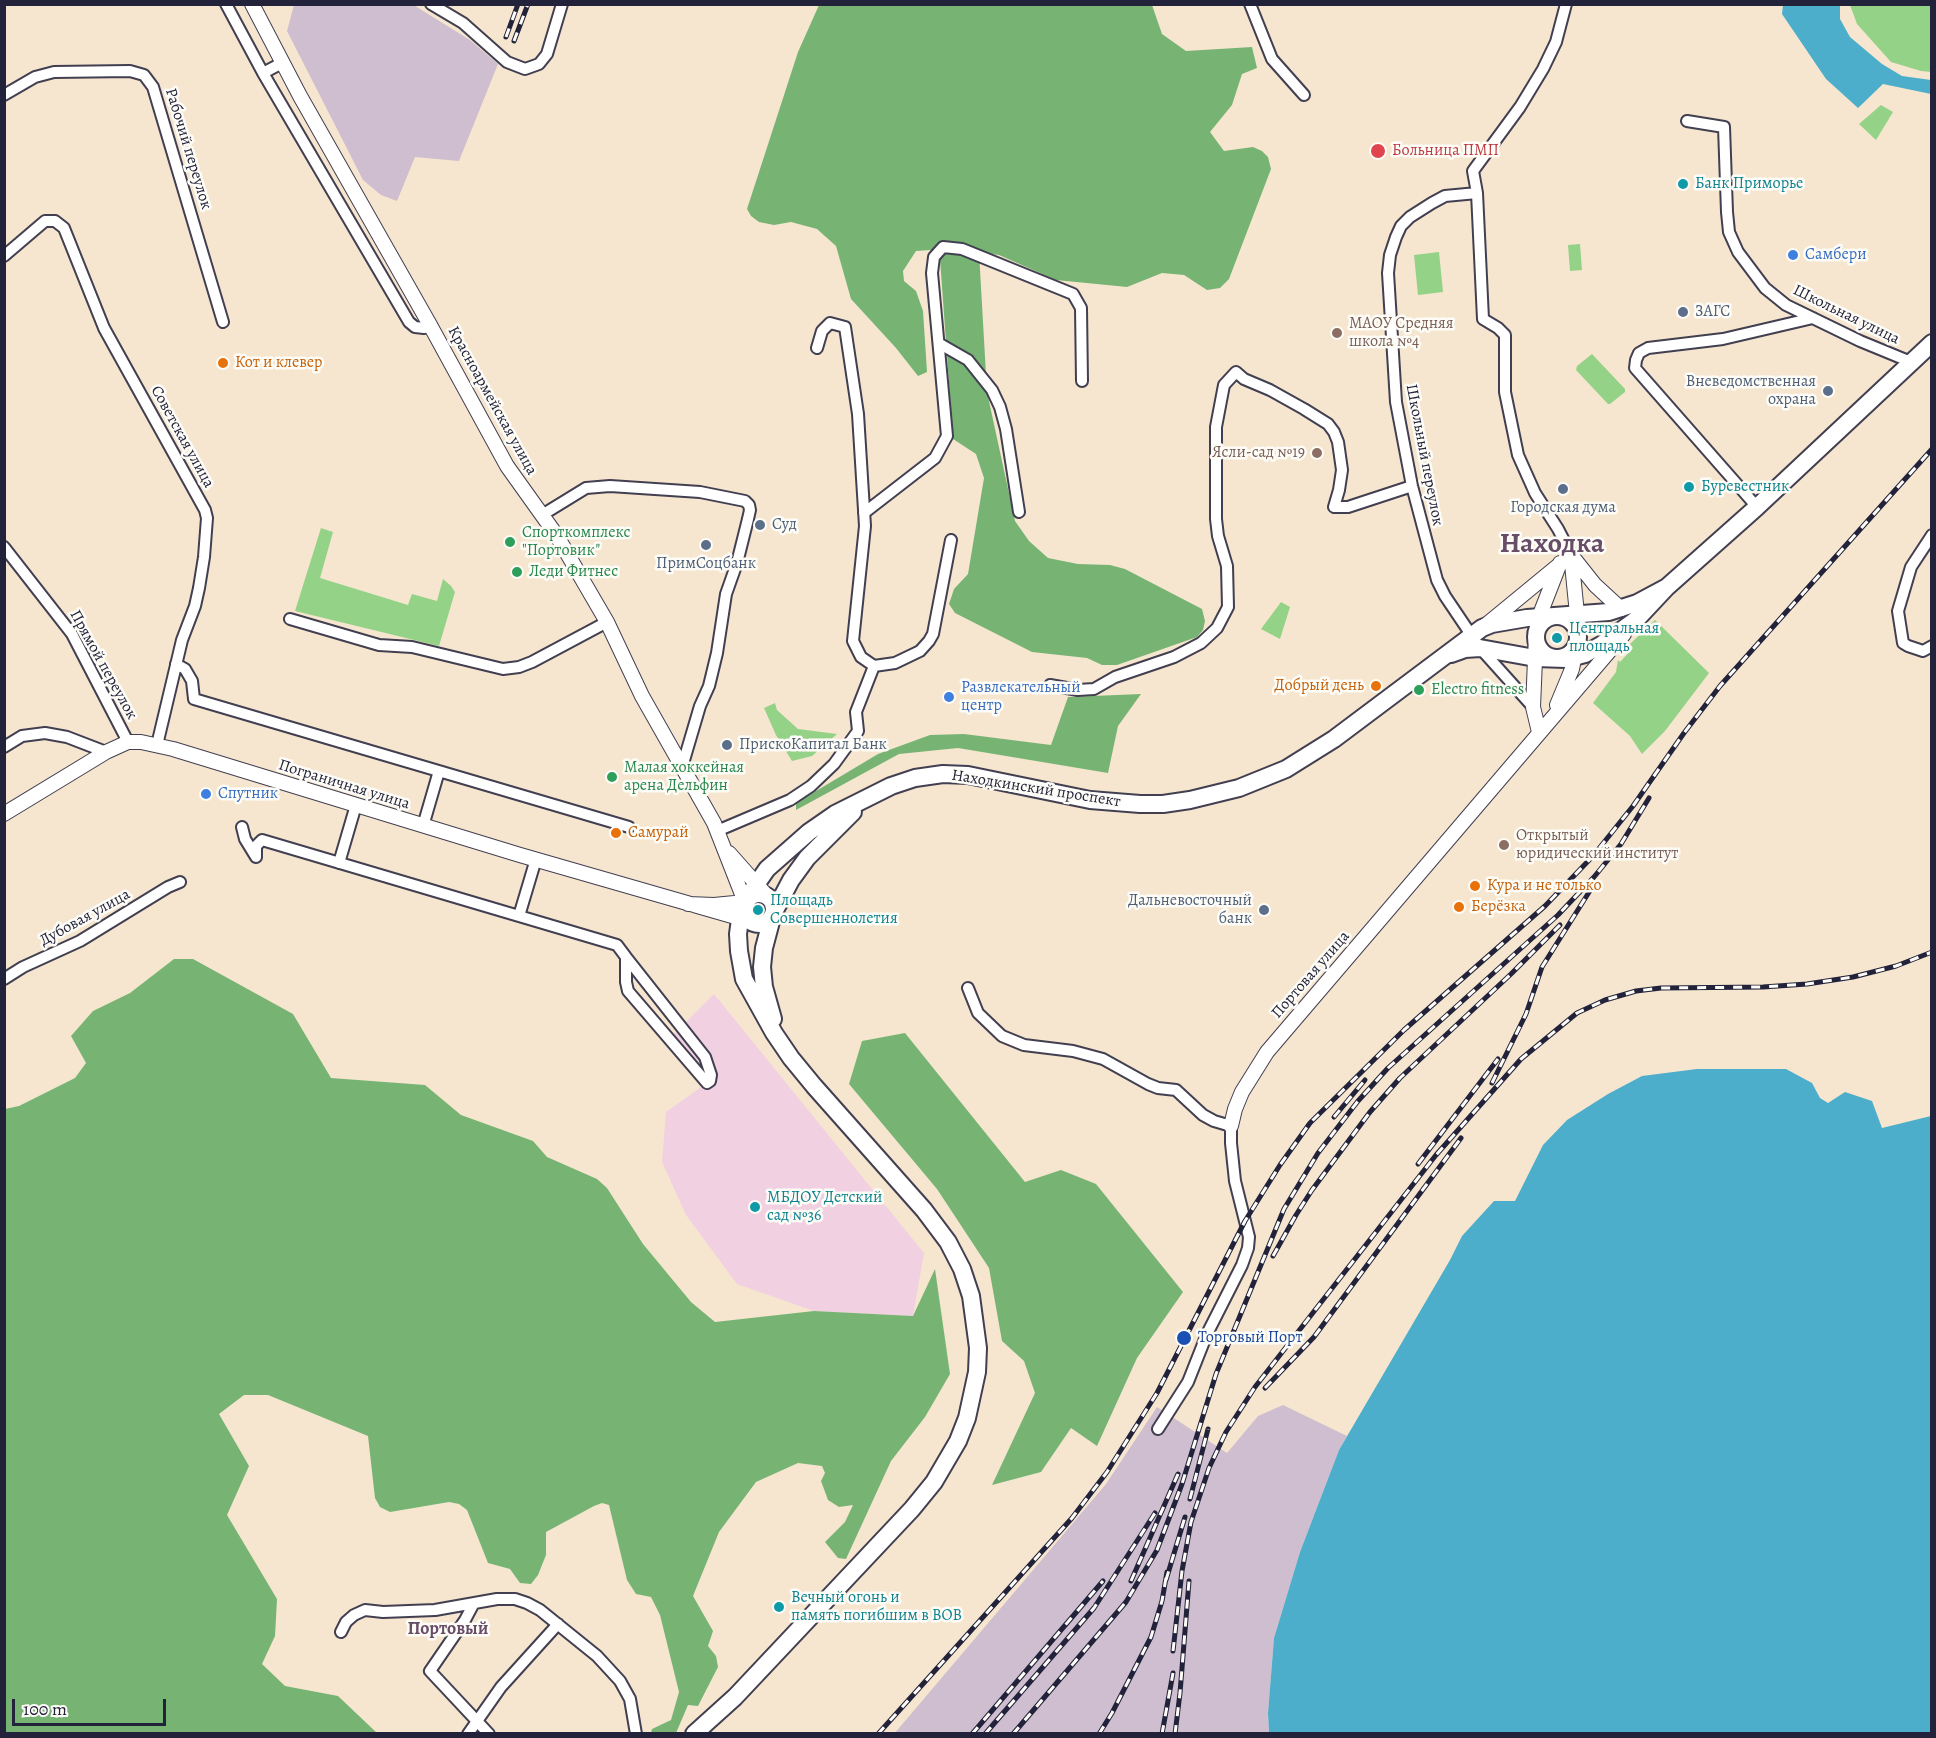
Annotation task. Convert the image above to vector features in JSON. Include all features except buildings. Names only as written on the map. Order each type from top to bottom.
[{"type":"main road","name":"Красноармейская улица","points":[[252,4],[282,63],[507,466],[542,515],[607,622],[642,696],[720,837],[730,854],[767,896]]},
{"type":"main road","name":"Находкинский проспект","points":[[1478,637],[1535,657],[1556,659],[1575,657],[1601,645],[1637,619],[1667,587],[1757,507],[1932,343]]},
{"type":"main road","points":[[1566,559],[1621,609]]},
{"type":"main road","points":[[1553,716],[1575,657],[1579,639],[1579,615],[1566,559]]},
{"type":"main road","points":[[1539,732],[1533,707],[1536,636],[1537,629],[1546,619],[1566,617],[1576,626],[1579,639],[1569,656],[1556,659],[1543,654],[1536,636],[1539,617],[1566,559]]},
{"type":"main road","points":[[1478,637],[1566,559]]},
{"type":"main road","name":"Находкинский проспект","points":[[891,786],[915,778],[944,774],[969,775],[1117,804],[1163,804],[1215,795],[1262,780],[1308,756],[1432,665],[1504,621],[1598,614],[1621,609],[1651,597],[1667,587]]},
{"type":"main road","name":"Портовая улица","points":[[1232,1126],[1242,1092],[1267,1052],[1637,619]]},
{"type":"main road","points":[[4,814],[106,752],[128,742]]},
{"type":"main road","name":"Пограничная улица","points":[[128,742],[157,745],[747,921]]},
{"type":"main road","points":[[747,921],[744,911],[745,902],[767,868],[808,832],[852,804],[891,786]]},
{"type":"main road","points":[[747,921],[765,923],[773,914],[791,880],[823,840],[855,810],[891,786]]},
{"type":"main road","name":"Красноармейская улица","points":[[720,837],[745,902]]},
{"type":"main road","points":[[745,902],[754,894],[767,896],[774,908],[764,948],[762,967],[764,987],[780,1038],[791,1058]]},
{"type":"main road","name":"Пограничная улица","points":[[688,904],[714,905],[745,902]]},
{"type":"main road","points":[[694,1734],[735,1697],[912,1509],[934,1482],[958,1441],[967,1418],[977,1372],[978,1348],[971,1296],[962,1269],[948,1242],[924,1210],[814,1086],[774,1033],[744,979],[738,934],[747,921]]},
{"type":"street","points":[[226,4],[263,73],[409,322],[416,327],[424,328],[430,325]]},
{"type":"street","points":[[431,4],[463,23],[507,62],[525,69],[539,64],[547,54],[562,4]]},
{"type":"street","points":[[1250,4],[1272,59],[1304,95]]},
{"type":"street","points":[[1566,4],[1556,42],[1543,69],[1520,107],[1473,171],[1477,193],[1483,319],[1505,335],[1505,392],[1511,430],[1518,455],[1535,493],[1558,529],[1566,559]]},
{"type":"street","points":[[263,73],[282,63]]},
{"type":"street","name":"Рабочий переулок","points":[[4,95],[35,77],[54,72],[130,71],[144,75],[149,80],[173,150],[223,322]]},
{"type":"street","name":"Школьная улица","points":[[1687,121],[1724,127],[1729,232],[1738,252],[1765,288],[1786,305],[1860,341],[1911,362]]},
{"type":"street","name":"Школьный переулок","points":[[1477,193],[1445,196],[1410,217],[1401,226],[1390,255],[1388,273],[1396,402],[1412,486],[1437,580],[1445,596],[1533,707]]},
{"type":"street","name":"Советская улица","points":[[4,256],[45,221],[55,221],[64,228],[104,328],[205,510],[207,518],[199,588],[176,664],[157,745]]},
{"type":"street","points":[[864,513],[935,458],[947,436],[932,273],[934,257],[943,247],[962,249],[1073,294],[1081,308],[1082,381]]},
{"type":"street","points":[[1757,507],[1635,368],[1636,360],[1640,353],[1648,348],[1723,339],[1813,318]]},
{"type":"street","points":[[817,348],[822,331],[830,322],[845,327],[858,414],[865,526],[854,641],[861,657],[874,666],[895,663],[920,651],[929,641],[933,634],[951,540]]},
{"type":"street","points":[[940,344],[968,360],[992,390],[1000,407],[1006,429],[1019,512]]},
{"type":"street","points":[[1050,685],[1078,690],[1094,689],[1114,677],[1174,657],[1201,643],[1217,628],[1228,607],[1227,566],[1218,536],[1216,519],[1216,427],[1224,385],[1236,372],[1244,379],[1304,409],[1328,424],[1334,432],[1338,442],[1342,470],[1334,507],[1348,507],[1412,486]]},
{"type":"street","points":[[542,515],[586,488],[610,486],[700,492],[745,501],[749,505],[748,519],[737,563],[726,594],[717,653],[709,686],[700,706],[682,767]]},
{"type":"street","points":[[1932,535],[1911,567],[1898,611],[1903,643],[1923,651],[1932,646]]},
{"type":"street","name":"Прямой переулок","points":[[4,547],[72,634],[128,742]]},
{"type":"street","points":[[290,619],[379,645],[412,647],[503,669],[519,667],[532,662],[607,622]]},
{"type":"street","points":[[176,664],[185,669],[192,681],[194,699],[629,827]]},
{"type":"street","points":[[720,837],[812,786],[834,764],[858,731],[856,712],[874,666]]},
{"type":"street","points":[[4,747],[22,736],[45,733],[67,737],[106,752]]},
{"type":"street","points":[[423,826],[439,771]]},
{"type":"street","points":[[339,862],[356,806]]},
{"type":"street","points":[[242,827],[245,839],[256,857],[256,846],[262,840],[617,945],[705,1057],[711,1075],[707,1083],[628,991],[626,957]]},
{"type":"street","points":[[519,916],[536,859]]},
{"type":"street","name":"Дубовая улица","points":[[4,979],[23,967],[80,941],[168,886],[180,882]]},
{"type":"street","points":[[968,988],[978,1013],[1002,1036],[1024,1045],[1073,1051],[1104,1059],[1148,1084],[1176,1090],[1203,1115],[1232,1126],[1231,1143],[1235,1181],[1249,1237],[1248,1248],[1207,1334],[1188,1382],[1158,1429]]},
{"type":"street","points":[[341,1632],[346,1622],[365,1610],[383,1612],[435,1610],[497,1599],[515,1599],[540,1610],[558,1624],[597,1656],[620,1681],[630,1699],[636,1734]]},
{"type":"street","points":[[474,1603],[430,1671],[489,1734]]},
{"type":"street","points":[[468,1734],[501,1687],[558,1624]]},
{"type":"shaded area","points":[[412,4],[470,40],[498,64],[459,161],[415,157],[397,201],[381,195],[363,180],[287,31],[294,5]]},
{"type":"shaded area","points":[[714,994],[924,1253],[913,1316],[814,1311],[737,1284],[686,1215],[662,1162],[666,1112],[701,1087],[668,1040]]},
{"type":"shaded area","points":[[1283,1405],[1347,1436],[1339,1450],[1300,1552],[1274,1638],[1268,1713],[1269,1733],[894,1734],[1106,1484],[1157,1407],[1227,1453],[1258,1416]]},
{"type":"green space","points":[[819,5],[1152,5],[1162,34],[1186,51],[1252,47],[1257,68],[1242,74],[1232,105],[1210,132],[1224,151],[1253,147],[1262,151],[1268,157],[1271,169],[1229,279],[1220,288],[1207,290],[1184,275],[1162,273],[1127,287],[1056,280],[999,255],[979,252],[987,392],[1015,521],[1029,541],[1048,558],[1078,564],[1110,565],[1125,569],[1202,609],[1205,621],[1203,630],[1197,637],[1117,665],[1102,665],[1087,658],[1032,652],[955,613],[949,604],[954,589],[968,574],[984,478],[976,454],[953,439],[940,259],[930,250],[916,251],[903,271],[904,281],[916,291],[923,311],[927,372],[918,376],[851,299],[836,246],[817,229],[791,222],[774,225],[759,222],[751,216],[747,209],[798,52]]},
{"type":"green space","points":[[1850,5],[1931,5],[1931,72],[1891,62],[1857,24]]},
{"type":"green space","points":[[1881,105],[1893,112],[1876,140],[1859,124]]},
{"type":"green space","points":[[1580,244],[1582,270],[1570,271],[1568,245]]},
{"type":"green space","points":[[1439,252],[1443,292],[1418,295],[1414,255]]},
{"type":"green space","points":[[1592,354],[1625,389],[1625,392],[1610,404],[1576,370],[1577,366]]},
{"type":"green space","points":[[321,528],[333,532],[320,578],[408,605],[412,594],[437,601],[443,579],[451,586],[455,592],[439,646],[295,611]]},
{"type":"green space","points":[[1281,602],[1290,607],[1280,639],[1261,629]]},
{"type":"green space","points":[[1655,620],[1709,673],[1665,731],[1642,754],[1630,736],[1593,703],[1616,672],[1618,660],[1620,662],[1633,648],[1630,644]]},
{"type":"green space","points":[[1141,694],[1118,726],[1108,773],[958,748],[899,754],[796,810],[796,803],[878,754],[930,735],[964,734],[1051,745],[1068,697]]},
{"type":"green space","points":[[775,703],[777,710],[798,729],[837,734],[812,756],[792,761],[776,735],[764,708]]},
{"type":"green space","points":[[174,959],[193,959],[293,1014],[331,1078],[425,1085],[461,1115],[533,1141],[547,1157],[597,1179],[607,1188],[643,1244],[691,1302],[715,1322],[814,1311],[913,1316],[935,1269],[950,1374],[925,1417],[891,1461],[846,1559],[838,1558],[825,1542],[845,1522],[853,1505],[839,1507],[828,1500],[821,1481],[825,1473],[822,1466],[798,1463],[756,1482],[719,1532],[693,1596],[713,1631],[708,1646],[716,1656],[718,1667],[698,1706],[688,1705],[676,1733],[651,1733],[652,1729],[671,1720],[679,1692],[660,1615],[651,1597],[636,1594],[627,1580],[609,1505],[602,1503],[594,1506],[546,1532],[546,1555],[538,1575],[531,1584],[520,1583],[510,1569],[488,1563],[467,1510],[459,1504],[449,1502],[390,1512],[380,1507],[375,1498],[368,1436],[268,1395],[244,1395],[219,1414],[249,1466],[227,1515],[277,1599],[275,1636],[262,1664],[285,1686],[338,1696],[377,1733],[5,1733],[5,1109],[19,1106],[75,1078],[86,1063],[71,1036],[93,1011],[130,993]]},
{"type":"green space","points":[[905,1033],[1025,1182],[1061,1170],[1096,1184],[1183,1292],[1137,1358],[1097,1446],[1071,1428],[1041,1472],[992,1485],[1035,1393],[1024,1361],[1002,1341],[989,1268],[937,1189],[849,1084],[862,1041]]},
{"type":"water","points":[[1783,5],[1840,5],[1840,19],[1850,37],[1882,64],[1902,76],[1931,80],[1931,94],[1883,84],[1858,108],[1826,79],[1782,14]]},
{"type":"water","points":[[1697,1069],[1786,1069],[1812,1083],[1820,1098],[1828,1103],[1845,1092],[1872,1101],[1882,1128],[1931,1116],[1931,1733],[1269,1733],[1268,1713],[1274,1638],[1300,1552],[1339,1450],[1462,1236],[1494,1201],[1515,1201],[1543,1145],[1567,1120],[1642,1076]]},
{"type":"railway","points":[[506,37],[518,4]]},
{"type":"railway","points":[[514,41],[528,4]]},
{"type":"railway","points":[[878,1734],[1072,1518],[1107,1472],[1157,1393],[1245,1221],[1310,1123],[1404,1030],[1545,906],[1593,856],[1633,806],[1720,686],[1932,449]]},
{"type":"railway","points":[[1013,1734],[1126,1602],[1157,1550],[1182,1484],[1216,1374],[1284,1209],[1318,1153],[1358,1101],[1388,1068],[1558,915],[1594,877],[1621,844],[1649,798]]},
{"type":"railway","points":[[1492,1083],[1526,1014],[1542,967],[1591,889]]},
{"type":"railway","points":[[1273,1256],[1312,1190],[1370,1112],[1400,1078],[1560,925]]},
{"type":"railway","points":[[1173,1651],[1182,1571],[1191,1522],[1209,1468],[1226,1432],[1255,1387],[1436,1155],[1521,1059],[1577,1013],[1605,1000],[1636,991],[1661,988],[1807,984],[1853,977],[1896,966],[1932,952]]},
{"type":"railway","points":[[1418,1164],[1498,1059]]},
{"type":"railway","points":[[1334,1117],[1365,1080]]},
{"type":"railway","points":[[1265,1388],[1314,1337],[1461,1138]]},
{"type":"railway","points":[[1190,1499],[1208,1429]]},
{"type":"railway","points":[[1131,1581],[1178,1474]]},
{"type":"railway","points":[[985,1734],[1094,1608],[1155,1513]]},
{"type":"railway","points":[[1166,1580],[1185,1517]]},
{"type":"railway","points":[[1099,1734],[1151,1637],[1162,1601],[1167,1572]]},
{"type":"railway","points":[[972,1734],[1103,1581]]},
{"type":"railway","points":[[1175,1734],[1189,1581]]},
{"type":"railway","points":[[1162,1734],[1173,1673]]},
{"type":"place","name":"Больница ПМП","points":[[1378,151]]},
{"type":"place","name":"Банк Приморье","points":[[1683,184]]},
{"type":"place","name":"Самбери","points":[[1793,255]]},
{"type":"place","name":"ЗАГС","points":[[1683,312]]},
{"type":"place","name":"МАОУ Средняя школа №4","points":[[1337,333]]},
{"type":"place","name":"Кот и клевер","points":[[223,363]]},
{"type":"place","name":"Вневедомственная охрана","points":[[1828,391]]},
{"type":"place","name":"Ясли-сад №19","points":[[1317,453]]},
{"type":"place","name":"Буревестник","points":[[1689,487]]},
{"type":"place","name":"Городская дума","points":[[1563,489]]},
{"type":"place","name":"Суд","points":[[760,525]]},
{"type":"place","name":"Спорткомплекс \"Портовик\"","points":[[510,542]]},
{"type":"place","name":"ПримСоцбанк","points":[[706,545]]},
{"type":"place","name":"Леди Фитнес","points":[[517,572]]},
{"type":"place","name":"Центральная площадь","points":[[1557,638]]},
{"type":"place","name":"Добрый день","points":[[1376,686]]},
{"type":"place","name":"Electro fitness","points":[[1419,690]]},
{"type":"place","name":"Развлекательный центр","points":[[949,697]]},
{"type":"place","name":"ПрискоКапитал Банк","points":[[727,745]]},
{"type":"place","name":"Малая хоккейная арена Дельфин","points":[[612,777]]},
{"type":"place","name":"Спутник","points":[[206,794]]},
{"type":"place","name":"Самурай","points":[[616,833]]},
{"type":"place","name":"Открытый юридический институт","points":[[1504,845]]},
{"type":"place","name":"Кура и не только","points":[[1475,886]]},
{"type":"place","name":"Берёзка","points":[[1459,907]]},
{"type":"place","name":"Площадь Совершеннолетия","points":[[758,910]]},
{"type":"place","name":"Дальневосточный банк","points":[[1264,910]]},
{"type":"place","name":"МБДОУ Детский сад №36","points":[[755,1207]]},
{"type":"place","name":"Торговый Порт","points":[[1184,1338]]},
{"type":"place","name":"Вечный огонь и память погибшим в ВОВ","points":[[779,1607]]},
{"type":"district","name":"Находка","points":[[1552,545]]},
{"type":"district","name":"Портовый","points":[[448,1630]]}]
